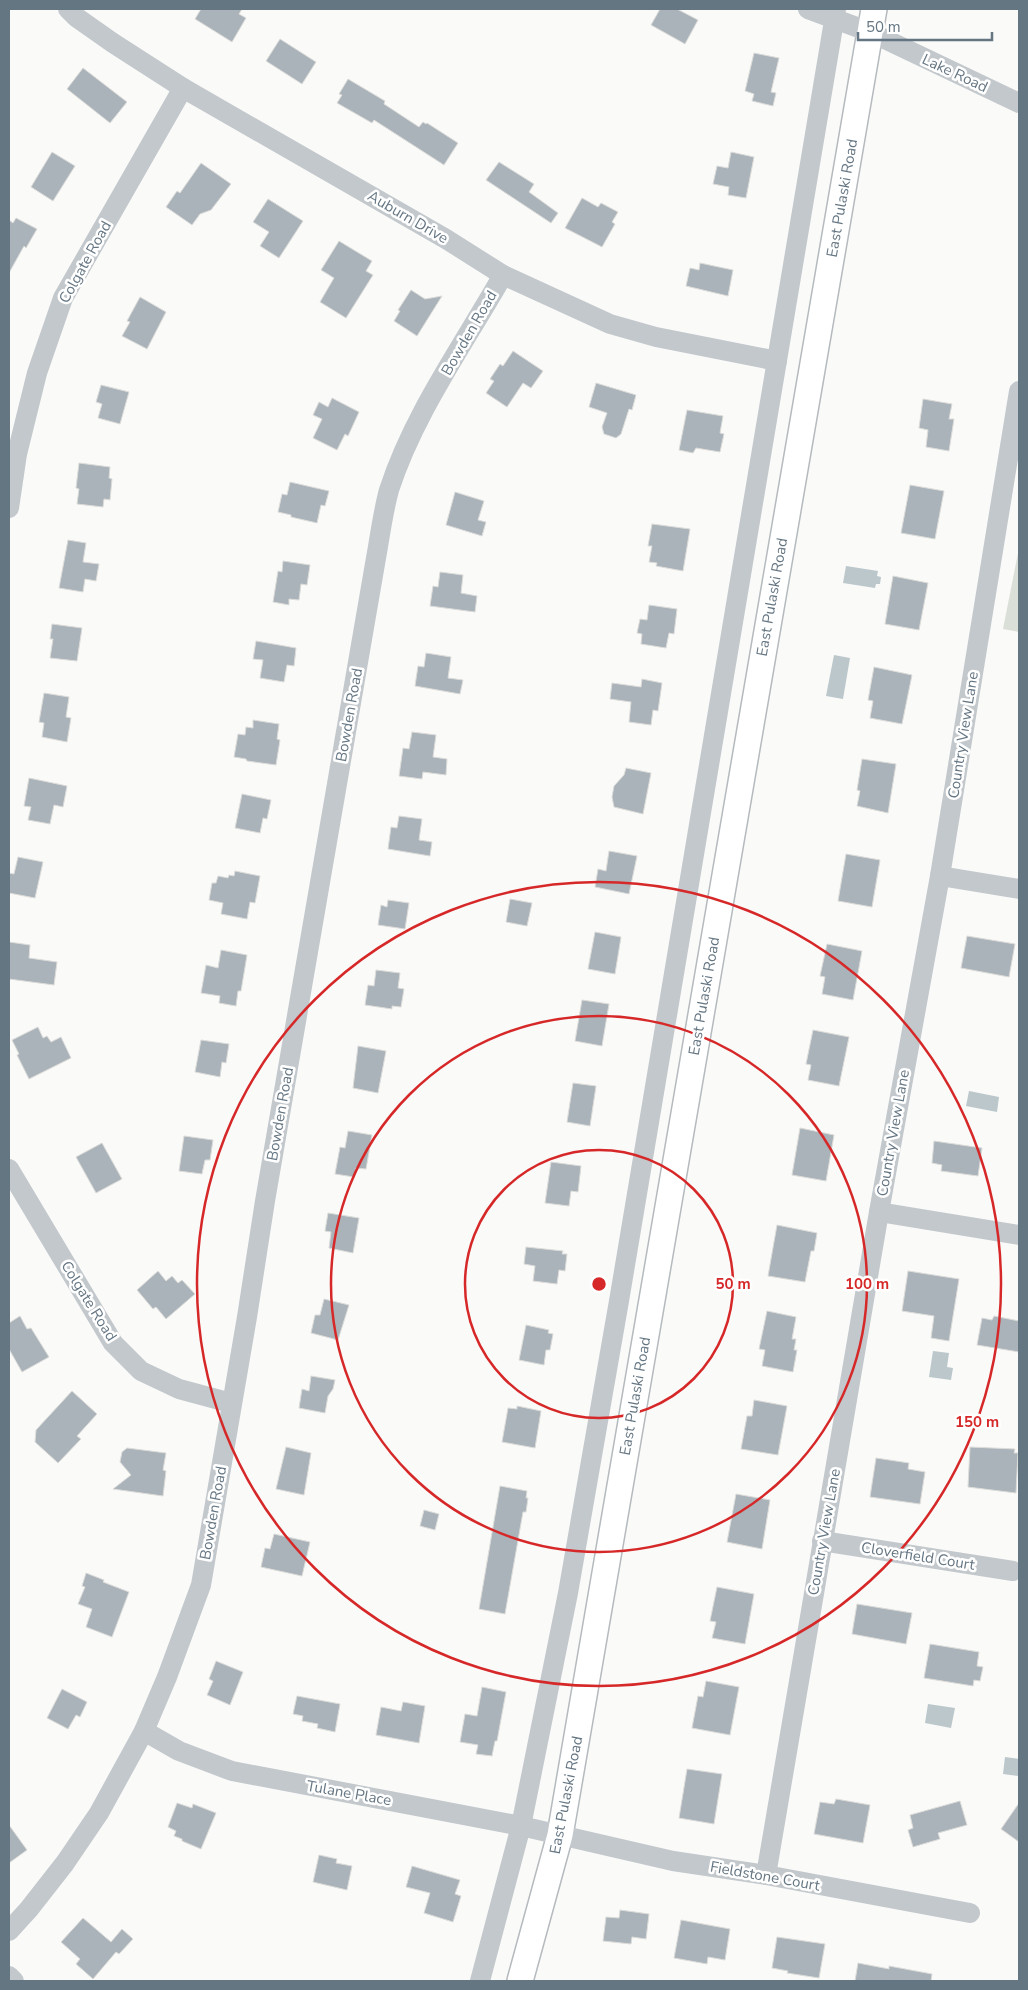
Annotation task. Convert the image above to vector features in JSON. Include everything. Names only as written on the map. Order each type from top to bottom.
[{"type":"main road","name":"East Pulaski Road","points":[[520,1981],[560,1834],[872,20]]},
{"type":"street","name":"Auburn Drive","points":[[68,9],[76,17],[113,43],[182,88],[446,239],[503,275],[610,324],[656,337],[777,361]]},
{"type":"street","name":"Lake Road","points":[[808,9],[872,20],[1019,103]]},
{"type":"street","points":[[480,1981],[521,1826],[568,1593],[835,14]]},
{"type":"street","name":"Colgate Road","points":[[9,508],[13,453],[37,373],[63,298],[182,88]]},
{"type":"street","name":"Bowden Road","points":[[9,1931],[66,1863],[99,1813],[144,1731],[167,1677],[201,1585],[389,491],[410,440],[439,384],[503,275]]},
{"type":"street","name":"Country View Lane","points":[[766,1876],[879,1212],[940,876],[1019,391]]},
{"type":"street","points":[[940,876],[1019,889]]},
{"type":"street","name":"Colgate Road","points":[[9,1169],[113,1343],[141,1371],[179,1389],[231,1403]]},
{"type":"street","points":[[879,1212],[1019,1235]]},
{"type":"street","name":"Cloverfield Court","points":[[822,1541],[1013,1570]]},
{"type":"street","name":"Tulane Place","points":[[144,1731],[179,1751],[232,1771],[560,1834]]},
{"type":"street","name":"Fieldstone Court","points":[[560,1834],[673,1861],[970,1913]]},
{"type":"street","points":[[9,1976],[14,1981]]},
{"type":"shaded area","points":[[1019,548],[1019,632],[1003,629]]},
{"type":"shaded area","points":[[846,566],[878,571],[877,576],[881,577],[880,584],[876,584],[875,588],[843,583]]},
{"type":"shaded area","points":[[834,655],[850,658],[843,699],[826,696]]},
{"type":"shaded area","points":[[969,1091],[999,1097],[997,1112],[966,1106]]},
{"type":"shaded area","points":[[933,1351],[949,1353],[947,1367],[953,1368],[951,1380],[929,1377]]},
{"type":"shaded area","points":[[928,1704],[955,1708],[951,1728],[925,1723]]},
{"type":"shaded area","points":[[1005,1757],[1019,1759],[1019,1776],[1003,1774]]},
{"type":"building","points":[[201,9],[242,9],[239,14],[246,18],[232,42],[195,19]]},
{"type":"building","points":[[660,9],[677,9],[698,20],[685,44],[651,25]]},
{"type":"building","points":[[280,39],[316,62],[302,84],[266,61]]},
{"type":"building","points":[[754,53],[779,58],[771,92],[776,93],[773,106],[752,101],[754,94],[745,91]]},
{"type":"building","points":[[83,68],[127,102],[110,123],[67,89]]},
{"type":"building","points":[[348,79],[385,101],[384,104],[419,127],[423,122],[427,123],[458,143],[444,165],[374,120],[372,123],[337,103],[342,95],[339,94]]},
{"type":"building","points":[[52,152],[75,166],[53,201],[31,187]]},
{"type":"building","points":[[731,152],[754,157],[746,198],[728,195],[729,187],[713,184],[717,166],[728,168]]},
{"type":"building","points":[[499,162],[534,184],[529,192],[558,213],[551,223],[486,180]]},
{"type":"building","points":[[201,163],[231,184],[211,210],[200,214],[192,225],[166,207],[177,191],[180,193]]},
{"type":"building","points":[[582,198],[598,207],[601,203],[618,212],[612,222],[615,224],[602,247],[565,228]]},
{"type":"building","points":[[268,199],[303,221],[279,258],[260,246],[269,232],[253,222]]},
{"type":"building","points":[[16,218],[37,229],[26,248],[24,246],[9,273],[9,220],[13,223]]},
{"type":"building","points":[[339,241],[372,261],[366,271],[373,275],[346,318],[320,302],[334,278],[321,270]]},
{"type":"building","points":[[700,263],[733,270],[728,296],[686,286],[690,268],[699,270]]},
{"type":"building","points":[[411,290],[425,299],[442,296],[417,336],[394,321],[400,311],[398,310]]},
{"type":"building","points":[[140,297],[166,312],[147,349],[122,336],[130,322],[127,321]]},
{"type":"building","points":[[513,351],[543,371],[531,388],[523,383],[507,407],[486,393],[494,381],[490,379],[500,364],[503,366]]},
{"type":"building","points":[[596,383],[636,395],[632,410],[629,409],[621,434],[616,438],[604,434],[602,427],[607,413],[589,407]]},
{"type":"building","points":[[101,385],[129,392],[120,424],[98,418],[102,404],[96,402]]},
{"type":"building","points":[[332,398],[359,412],[348,436],[345,434],[337,450],[313,438],[322,419],[313,415],[319,402],[328,407]]},
{"type":"building","points":[[923,399],[952,404],[949,419],[954,419],[949,451],[926,447],[928,430],[919,428]]},
{"type":"building","points":[[687,410],[723,416],[720,433],[724,434],[720,452],[696,448],[693,453],[679,450]]},
{"type":"building","points":[[79,463],[110,467],[109,478],[112,479],[110,500],[104,499],[103,507],[77,504],[79,489],[76,488]]},
{"type":"building","points":[[290,482],[329,491],[325,506],[321,505],[317,523],[278,512],[282,494],[287,495]]},
{"type":"building","points":[[910,485],[944,491],[935,539],[901,533]]},
{"type":"building","points":[[455,492],[484,501],[478,520],[486,522],[482,536],[446,525]]},
{"type":"building","points":[[652,524],[690,529],[683,571],[656,566],[657,563],[649,562],[652,546],[648,546]]},
{"type":"building","points":[[68,540],[86,543],[83,562],[99,564],[96,581],[85,579],[83,592],[59,588]]},
{"type":"building","points":[[283,561],[310,565],[307,585],[301,584],[299,600],[289,599],[289,605],[273,602],[278,571],[282,572]]},
{"type":"building","points":[[440,572],[463,575],[461,593],[477,596],[475,612],[430,606],[433,586],[438,587]]},
{"type":"building","points":[[893,576],[928,583],[919,630],[885,624]]},
{"type":"building","points":[[649,605],[677,609],[674,634],[669,633],[666,648],[641,644],[642,634],[637,633],[640,619],[647,620]]},
{"type":"building","points":[[52,624],[82,628],[77,661],[50,658],[53,639],[50,639]]},
{"type":"building","points":[[256,641],[296,648],[294,666],[287,665],[284,682],[260,678],[263,660],[253,659]]},
{"type":"building","points":[[426,653],[451,657],[448,678],[463,680],[460,694],[415,686],[418,666],[424,667]]},
{"type":"building","points":[[874,667],[912,675],[902,724],[870,718],[873,701],[868,700]]},
{"type":"building","points":[[642,679],[662,683],[658,711],[653,710],[651,725],[629,722],[631,702],[610,699],[612,683],[641,687]]},
{"type":"building","points":[[44,693],[69,697],[66,717],[71,718],[67,742],[42,737],[44,723],[39,722]]},
{"type":"building","points":[[253,720],[279,724],[277,739],[280,740],[276,765],[234,757],[238,734],[245,735],[246,727],[253,728]]},
{"type":"building","points":[[412,732],[436,735],[433,757],[447,759],[446,775],[423,772],[422,779],[399,776],[403,748],[409,749]]},
{"type":"building","points":[[862,759],[896,764],[888,813],[857,806],[860,791],[857,790]]},
{"type":"building","points":[[626,768],[651,773],[643,814],[614,807],[612,797],[614,786],[624,775]]},
{"type":"building","points":[[29,778],[67,786],[63,807],[54,805],[50,824],[28,820],[31,807],[24,806]]},
{"type":"building","points":[[242,794],[271,800],[267,819],[263,818],[260,833],[235,828]]},
{"type":"building","points":[[399,816],[422,819],[419,840],[432,842],[430,856],[388,849],[391,827],[397,828]]},
{"type":"building","points":[[609,851],[637,856],[629,894],[595,887],[598,869],[606,871]]},
{"type":"building","points":[[846,854],[880,860],[872,907],[838,901]]},
{"type":"building","points":[[18,857],[43,862],[35,898],[9,893],[9,873],[14,874]]},
{"type":"building","points":[[235,871],[260,876],[255,903],[250,902],[247,919],[221,914],[223,903],[209,900],[212,883],[216,883],[218,876],[228,878],[229,875],[234,876]]},
{"type":"building","points":[[510,899],[532,903],[527,926],[506,922]]},
{"type":"building","points":[[388,900],[409,903],[405,929],[378,925],[381,905],[387,907]]},
{"type":"building","points":[[595,932],[621,937],[615,974],[588,969]]},
{"type":"building","points":[[967,936],[1015,944],[1009,977],[961,968]]},
{"type":"building","points":[[9,942],[30,945],[29,958],[57,962],[54,985],[9,979]]},
{"type":"building","points":[[827,944],[862,951],[853,1000],[822,994],[825,977],[820,976]]},
{"type":"building","points":[[221,950],[247,955],[241,991],[238,991],[236,1006],[219,1003],[220,996],[201,993],[206,965],[218,968]]},
{"type":"building","points":[[376,970],[400,973],[398,988],[404,989],[401,1007],[392,1006],[392,1009],[365,1005],[368,985],[374,986]]},
{"type":"building","points":[[582,1000],[609,1004],[602,1046],[575,1041]]},
{"type":"building","points":[[38,1027],[43,1038],[47,1036],[51,1042],[61,1037],[71,1058],[29,1079],[12,1040]]},
{"type":"building","points":[[813,1030],[849,1037],[839,1086],[808,1080],[811,1065],[806,1064]]},
{"type":"building","points":[[201,1040],[229,1044],[226,1063],[222,1062],[220,1077],[195,1072]]},
{"type":"building","points":[[358,1046],[386,1051],[378,1093],[353,1088]]},
{"type":"building","points":[[573,1083],[596,1086],[590,1126],[567,1122]]},
{"type":"building","points":[[800,1128],[834,1135],[826,1181],[792,1175]]},
{"type":"building","points":[[348,1131],[372,1135],[366,1169],[356,1168],[354,1177],[335,1174],[340,1147],[345,1148]]},
{"type":"building","points":[[184,1136],[213,1140],[210,1160],[205,1160],[202,1174],[179,1171]]},
{"type":"building","points":[[934,1141],[982,1148],[978,1176],[941,1171],[942,1165],[932,1163]]},
{"type":"building","points":[[102,1143],[122,1179],[96,1193],[76,1157]]},
{"type":"building","points":[[551,1162],[581,1166],[578,1192],[571,1191],[569,1206],[545,1203]]},
{"type":"building","points":[[328,1213],[359,1218],[353,1253],[329,1248],[331,1232],[325,1231]]},
{"type":"building","points":[[777,1225],[817,1233],[814,1251],[811,1251],[805,1282],[768,1276]]},
{"type":"building","points":[[526,1247],[563,1251],[562,1254],[567,1254],[565,1271],[559,1270],[557,1284],[533,1281],[535,1266],[524,1264]]},
{"type":"building","points":[[158,1271],[166,1281],[172,1276],[178,1283],[182,1280],[195,1294],[166,1319],[156,1307],[153,1309],[137,1290]]},
{"type":"building","points":[[908,1271],[959,1279],[949,1341],[931,1338],[934,1316],[902,1311]]},
{"type":"building","points":[[324,1299],[349,1305],[338,1340],[311,1333],[315,1315],[320,1315]]},
{"type":"building","points":[[767,1311],[796,1317],[792,1339],[796,1339],[794,1350],[797,1350],[793,1372],[762,1366],[765,1350],[759,1349]]},
{"type":"building","points":[[20,1316],[27,1329],[31,1328],[49,1357],[22,1372],[9,1349],[9,1323]]},
{"type":"building","points":[[994,1316],[1019,1321],[1019,1352],[977,1345],[982,1318],[992,1320]]},
{"type":"building","points":[[526,1325],[549,1330],[548,1333],[553,1334],[550,1350],[546,1350],[544,1365],[519,1360]]},
{"type":"building","points":[[311,1376],[335,1380],[333,1389],[328,1396],[325,1413],[299,1408],[302,1389],[309,1391]]},
{"type":"building","points":[[72,1391],[97,1414],[77,1436],[81,1439],[58,1463],[35,1442],[36,1430]]},
{"type":"building","points":[[754,1400],[787,1406],[778,1455],[741,1449],[747,1416],[752,1416]]},
{"type":"building","points":[[517,1406],[541,1411],[535,1448],[502,1442],[508,1408],[517,1409]]},
{"type":"building","points":[[286,1447],[311,1453],[304,1495],[276,1489]]},
{"type":"building","points":[[970,1447],[1015,1449],[1014,1453],[1018,1453],[1016,1493],[968,1487]]},
{"type":"building","points":[[127,1448],[166,1453],[163,1470],[166,1471],[163,1496],[113,1489],[131,1475],[120,1462],[122,1452]]},
{"type":"building","points":[[876,1458],[909,1463],[908,1469],[925,1472],[920,1504],[870,1497]]},
{"type":"building","points":[[500,1486],[527,1491],[526,1498],[528,1498],[526,1512],[523,1512],[505,1614],[479,1609]]},
{"type":"building","points":[[736,1494],[770,1500],[762,1549],[727,1542]]},
{"type":"building","points":[[424,1510],[439,1514],[435,1530],[420,1526]]},
{"type":"building","points":[[274,1534],[310,1542],[302,1576],[261,1567],[265,1548],[270,1549]]},
{"type":"building","points":[[86,1573],[129,1592],[112,1637],[86,1627],[92,1609],[78,1604],[85,1587],[82,1586]]},
{"type":"building","points":[[717,1587],[754,1594],[745,1644],[712,1638],[716,1622],[710,1621]]},
{"type":"building","points":[[857,1604],[912,1613],[906,1644],[852,1634]]},
{"type":"building","points":[[930,1644],[979,1652],[977,1666],[983,1667],[980,1681],[974,1680],[973,1686],[924,1678]]},
{"type":"building","points":[[216,1661],[243,1672],[230,1705],[207,1695],[213,1681],[209,1679]]},
{"type":"building","points":[[706,1681],[739,1687],[730,1735],[692,1728],[698,1696],[703,1697]]},
{"type":"building","points":[[482,1687],[506,1692],[497,1741],[495,1741],[492,1756],[476,1754],[478,1745],[460,1742],[465,1714],[477,1716]]},
{"type":"building","points":[[62,1689],[87,1702],[80,1717],[76,1715],[68,1729],[47,1718]]},
{"type":"building","points":[[297,1696],[340,1704],[335,1732],[317,1728],[318,1724],[302,1721],[303,1716],[293,1714]]},
{"type":"building","points":[[403,1702],[425,1706],[419,1743],[376,1735],[381,1707],[401,1711]]},
{"type":"building","points":[[687,1769],[722,1774],[714,1824],[679,1818]]},
{"type":"building","points":[[836,1799],[870,1805],[863,1843],[814,1834],[820,1802],[834,1804]]},
{"type":"building","points":[[960,1801],[967,1825],[938,1833],[940,1839],[913,1847],[908,1830],[913,1828],[910,1815]]},
{"type":"building","points":[[177,1803],[192,1808],[193,1804],[216,1813],[201,1849],[174,1836],[176,1831],[168,1827]]},
{"type":"building","points":[[1019,1803],[1019,1842],[1001,1829]]},
{"type":"building","points":[[9,1825],[27,1850],[9,1863]]},
{"type":"building","points":[[319,1855],[337,1859],[336,1863],[352,1866],[347,1890],[313,1882]]},
{"type":"building","points":[[412,1866],[460,1880],[455,1894],[461,1896],[453,1922],[424,1913],[430,1893],[406,1887]]},
{"type":"building","points":[[620,1910],[649,1914],[646,1939],[632,1937],[631,1944],[603,1941],[606,1917],[619,1918]]},
{"type":"building","points":[[83,1918],[111,1942],[122,1929],[133,1939],[119,1954],[116,1952],[93,1979],[76,1964],[80,1959],[61,1942]]},
{"type":"building","points":[[681,1920],[730,1929],[725,1960],[708,1957],[707,1964],[674,1958]]},
{"type":"building","points":[[777,1937],[825,1944],[819,1978],[787,1973],[788,1971],[772,1968]]},
{"type":"building","points":[[858,1963],[889,1969],[889,1966],[932,1974],[931,1981],[855,1981]]}]
